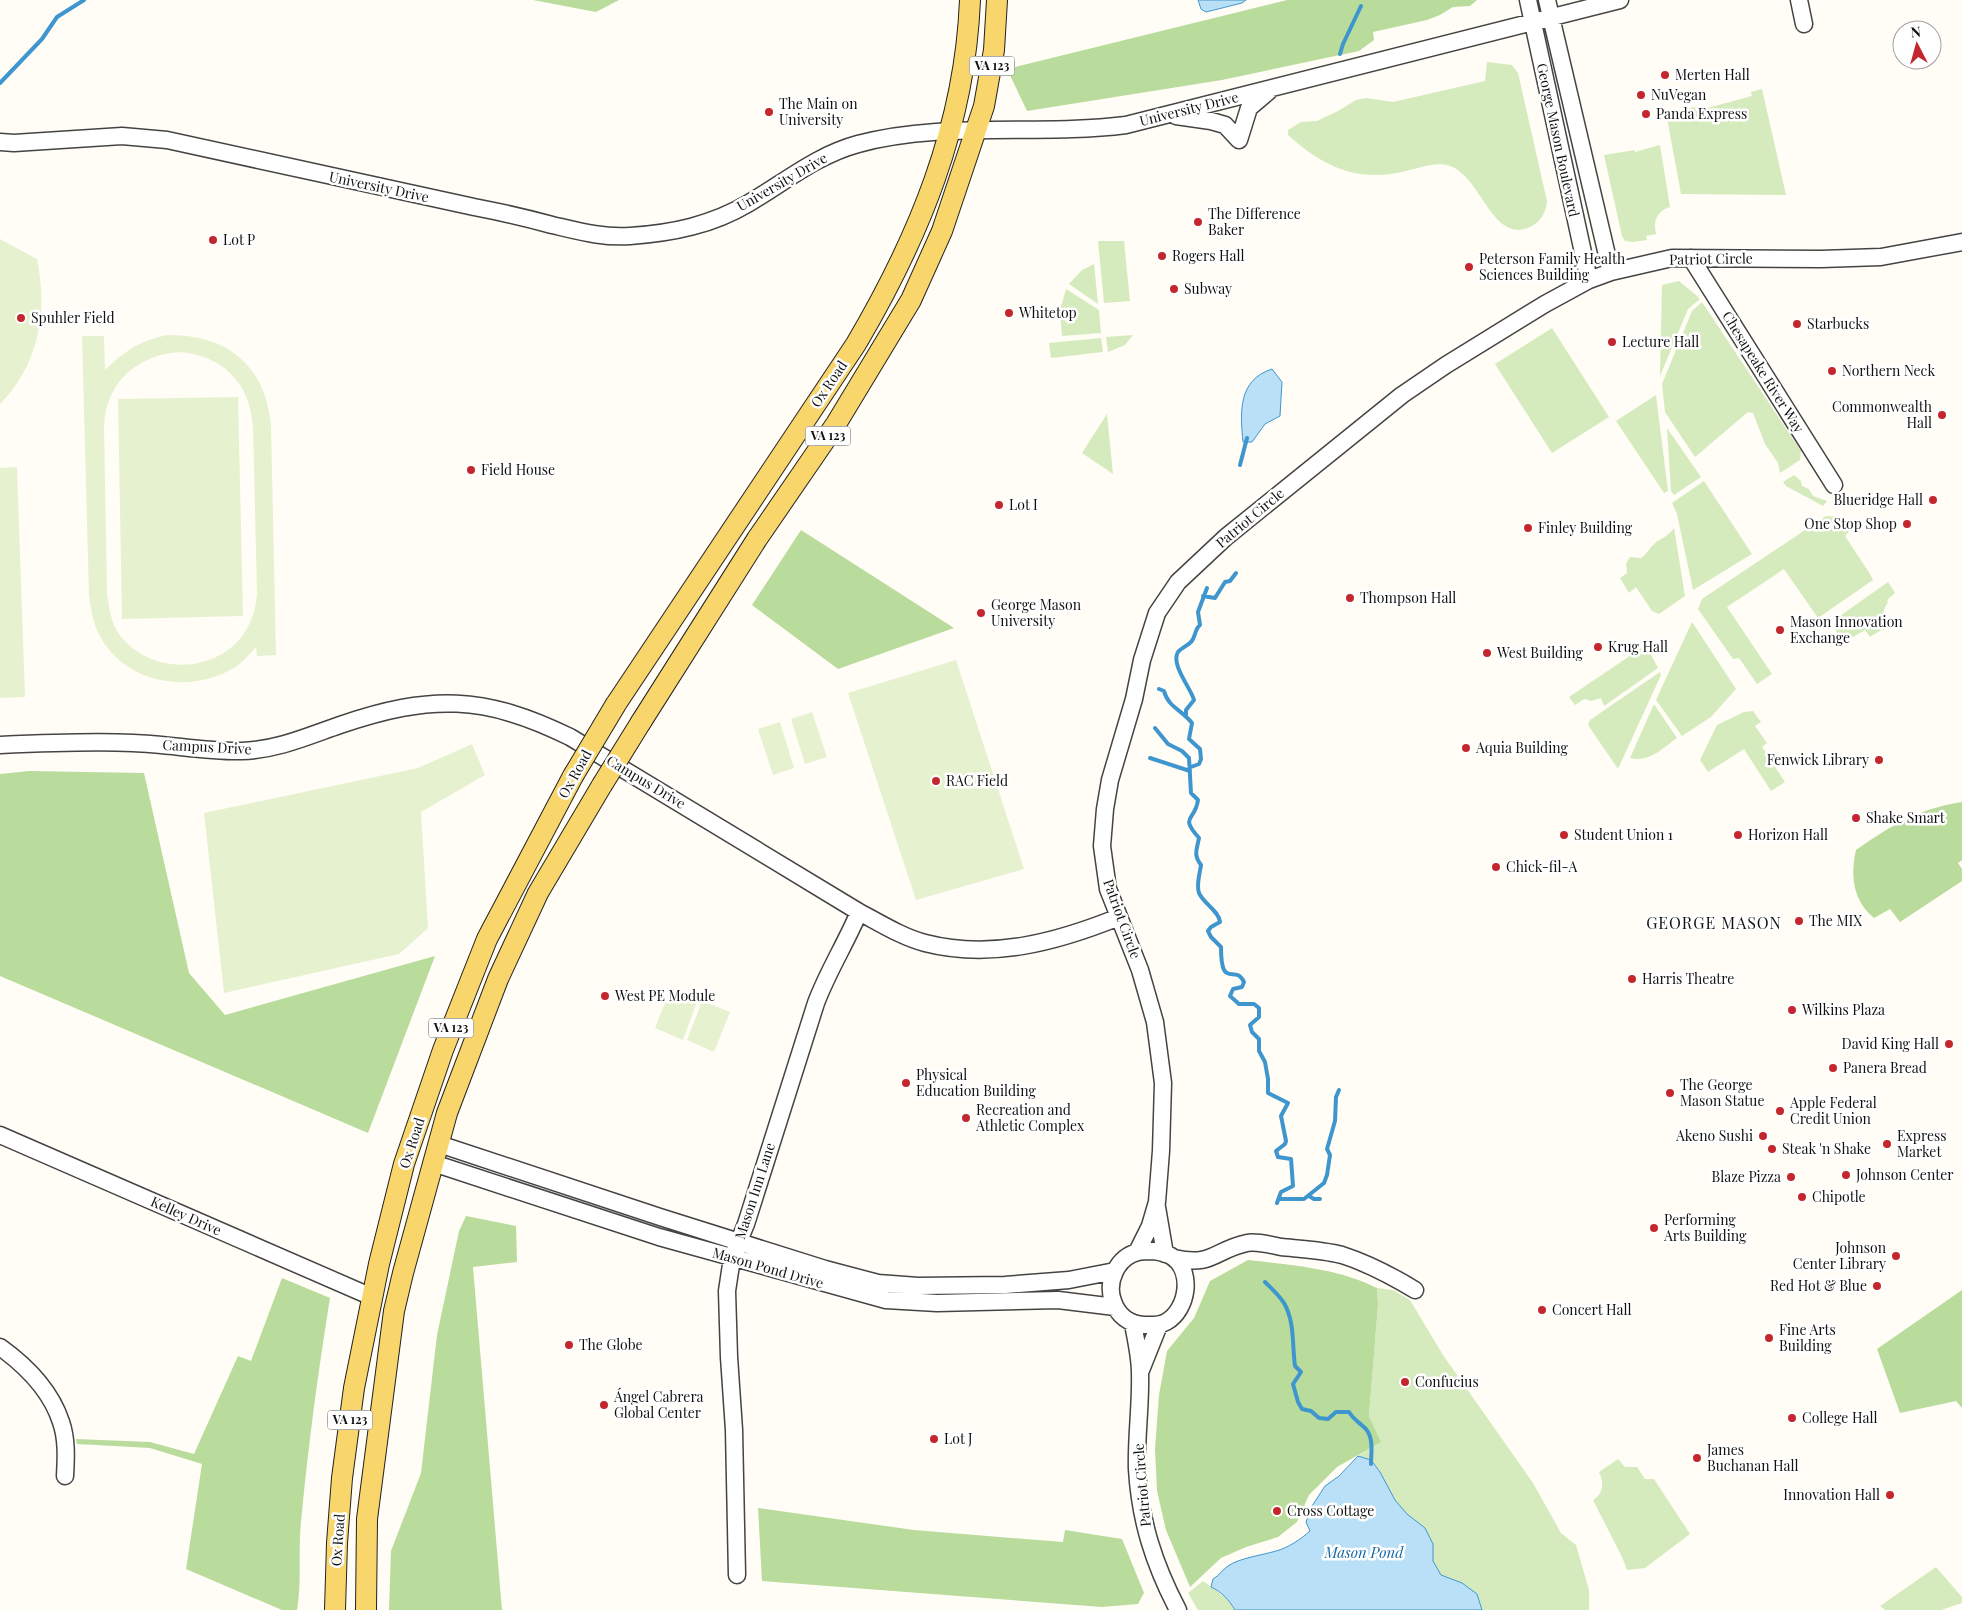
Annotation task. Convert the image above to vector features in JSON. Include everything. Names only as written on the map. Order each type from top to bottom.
[{"type":"main road","name":"Ox Road","points":[[335,1610],[342,1478],[354,1388],[383,1247],[404,1164],[443,1050],[487,939],[573,776],[616,704],[856,344],[883,298],[935,180],[950,133],[968,41],[970,0]]},
{"type":"main road","name":"Ox Road","points":[[366,1610],[367,1519],[394,1311],[402,1273],[447,1113],[498,978],[538,893],[602,785],[757,539],[836,424],[911,300],[942,231],[978,131],[994,50],[997,0]]},
{"type":"main road","points":[[388,1360],[386,1323],[382,1311],[372,1297],[394,1284],[402,1273]]},
{"type":"street","name":"George Mason Boulevard","points":[[1528,0],[1589,280]]},
{"type":"street","name":"George Mason Boulevard","points":[[1547,0],[1611,272]]},
{"type":"street","name":"University Drive","points":[[0,142],[14,143],[122,136],[167,140],[472,206],[579,232],[628,237],[673,232],[717,219],[748,204],[813,162],[855,145],[894,137],[978,131],[1096,129],[1126,125],[1620,0]]},
{"type":"street","points":[[1799,0],[1804,24]]},
{"type":"street","points":[[1167,115],[1211,121],[1225,125],[1239,140],[1249,108],[1272,88]]},
{"type":"street","name":"Patriot Circle","points":[[1115,1271],[1122,1261],[1137,1252],[1150,1226],[1157,1202],[1163,1083],[1155,1022],[1140,970],[1108,889],[1105,876],[1102,846],[1105,809],[1110,780],[1134,699],[1142,660],[1158,613],[1178,582],[1226,537],[1402,395],[1503,330],[1589,280],[1611,272],[1672,258],[1821,259],[1881,257],[1962,242]]},
{"type":"street","name":"Chesapeake River Way","points":[[1691,258],[1834,486]]},
{"type":"street","name":"Campus Drive","points":[[0,744],[133,742],[242,751],[260,750],[294,742],[375,713],[410,706],[466,703],[494,708],[543,724],[570,737],[859,912],[899,934],[924,943],[958,949],[990,950],[1046,941],[1075,934],[1119,917]]},
{"type":"street","name":"Mason Inn Lane","points":[[737,1575],[734,1430],[727,1291],[732,1258],[739,1242],[825,978],[850,933],[859,912]]},
{"type":"street","name":"Kelley Drive","points":[[0,1135],[372,1297]]},
{"type":"street","name":"Mason Pond Drive","points":[[436,1153],[878,1283],[918,1286],[1005,1285],[1069,1280],[1115,1271]]},
{"type":"street","name":"Mason Pond Drive","points":[[436,1153],[650,1234],[886,1300],[937,1303],[1058,1300],[1114,1307]]},
{"type":"street","points":[[1157,1202],[1170,1256],[1182,1270],[1187,1283]]},
{"type":"street","points":[[1137,1252],[1153,1251],[1189,1261],[1203,1261],[1219,1255],[1232,1247],[1249,1243],[1341,1255],[1390,1275],[1415,1290]]},
{"type":"street","points":[[1115,1271],[1110,1289],[1114,1307],[1133,1324],[1159,1325],[1166,1322],[1179,1309],[1184,1300],[1187,1283],[1194,1270],[1203,1261]]},
{"type":"street","name":"Patriot Circle","points":[[1133,1324],[1140,1372],[1137,1452],[1140,1505],[1146,1533],[1155,1560],[1178,1610]]},
{"type":"street","points":[[1140,1372],[1159,1325]]},
{"type":"street","points":[[0,1347],[25,1367],[40,1384],[58,1414],[64,1435],[65,1476]]},
{"type":"green space","points":[[533,0],[619,0],[596,12]]},
{"type":"green space","points":[[1287,0],[1477,0],[1470,6],[1453,7],[1427,20],[1373,32],[1374,40],[1359,51],[1222,80],[1027,111],[1007,69]]},
{"type":"green space","points":[[1487,62],[1512,65],[1518,73],[1547,201],[1542,216],[1532,226],[1519,230],[1507,227],[1488,208],[1471,183],[1450,166],[1439,164],[1389,174],[1372,175],[1357,173],[1342,170],[1328,164],[1314,156],[1288,135],[1288,130],[1301,122],[1317,121],[1356,100],[1366,98],[1393,102],[1485,81]]},
{"type":"green space","points":[[1762,89],[1786,195],[1681,194],[1667,118],[1680,115],[1679,110],[1695,107],[1696,111],[1752,96],[1751,92]]},
{"type":"green space","points":[[1660,145],[1670,207],[1662,211],[1657,217],[1655,225],[1656,234],[1646,236],[1647,240],[1625,241],[1622,236],[1604,155],[1635,150],[1635,152]]},
{"type":"green space","name":"Spuhler Field","points":[[0,239],[37,259],[41,298],[40,318],[32,355],[24,372],[0,404]]},
{"type":"green space","points":[[1098,241],[1124,241],[1130,301],[1104,303]]},
{"type":"green space","points":[[1094,264],[1098,304],[1069,284],[1082,270]]},
{"type":"green space","points":[[1679,281],[1700,299],[1688,309],[1660,376],[1662,285]]},
{"type":"green space","points":[[1066,289],[1099,310],[1101,333],[1062,336],[1060,310]]},
{"type":"green space","points":[[1702,302],[1801,451],[1800,460],[1780,473],[1778,463],[1765,444],[1753,413],[1748,412],[1695,457],[1665,412],[1662,384],[1692,311]]},
{"type":"green space","points":[[1552,328],[1609,417],[1552,453],[1495,364]]},
{"type":"green space","points":[[167,335],[188,336],[208,340],[225,347],[239,357],[261,385],[271,425],[276,655],[257,656],[256,647],[234,668],[218,676],[200,681],[164,681],[146,676],[130,668],[116,657],[104,643],[95,626],[89,595],[82,336],[104,336],[105,370],[119,357],[140,344]],"holes":[[[181,352],[210,359],[232,374],[240,385],[251,410],[257,593],[251,621],[242,636],[230,649],[215,658],[198,663],[180,665],[146,657],[131,647],[119,634],[112,620],[107,594],[104,426],[106,410],[111,396],[127,373],[151,358],[165,354]]]},
{"type":"green space","points":[[1133,335],[1125,345],[1108,352],[1106,337]]},
{"type":"green space","points":[[1101,338],[1103,352],[1051,358],[1049,343]]},
{"type":"green space","points":[[1656,395],[1668,491],[1664,493],[1616,421]]},
{"type":"green space","points":[[238,397],[243,616],[122,619],[118,399]]},
{"type":"green space","points":[[1107,414],[1113,474],[1082,453]]},
{"type":"green space","points":[[1667,428],[1701,477],[1674,495],[1671,491]]},
{"type":"green space","points":[[17,467],[25,697],[0,698],[0,468]]},
{"type":"green space","points":[[1794,475],[1801,481],[1802,486],[1809,489],[1813,496],[1827,501],[1823,506],[1786,486],[1783,482]]},
{"type":"green space","points":[[1704,481],[1752,554],[1693,590],[1677,514],[1672,503]]},
{"type":"green space","points":[[1826,516],[1844,517],[1851,529],[1845,536],[1873,580],[1818,618],[1784,569],[1727,607],[1772,674],[1757,684],[1739,658],[1733,659],[1698,609],[1702,599]]},
{"type":"green space","points":[[1674,528],[1685,596],[1659,614],[1652,611],[1636,587],[1629,593],[1620,578],[1627,573],[1626,564],[1630,557],[1641,558],[1655,543]]},
{"type":"green space","points":[[801,530],[954,628],[838,669],[752,605]]},
{"type":"green space","points":[[1888,582],[1895,593],[1887,600],[1888,602],[1884,609],[1882,616],[1883,629],[1870,637],[1865,630],[1853,637],[1841,638],[1835,629],[1841,623],[1837,618]]},
{"type":"green space","points":[[1692,622],[1736,689],[1711,717],[1682,736],[1656,700]]},
{"type":"green space","points":[[1646,645],[1658,668],[1604,706],[1601,698],[1591,701],[1584,699],[1575,705],[1569,697]]},
{"type":"green space","name":"RAC Field","points":[[956,660],[1024,869],[916,900],[848,693]]},
{"type":"green space","points":[[1660,672],[1661,675],[1618,769],[1588,725],[1590,720]]},
{"type":"green space","points":[[1654,704],[1677,738],[1649,757],[1643,759],[1630,758]]},
{"type":"green space","points":[[1753,711],[1761,722],[1755,726],[1767,743],[1762,747],[1785,782],[1771,791],[1744,749],[1708,772],[1700,760],[1717,725],[1744,712]]},
{"type":"green space","points":[[812,712],[827,757],[805,764],[791,719]]},
{"type":"green space","points":[[780,722],[794,768],[773,775],[758,729]]},
{"type":"green space","points":[[472,744],[485,775],[421,812],[428,928],[399,954],[224,993],[204,813],[418,768]]},
{"type":"green space","points":[[29,771],[144,773],[189,973],[225,1015],[435,956],[368,1133],[0,976],[0,774]]},
{"type":"green space","points":[[1962,802],[1962,860],[1958,863],[1962,869],[1962,881],[1900,922],[1890,909],[1874,918],[1861,904],[1857,896],[1853,869],[1856,850],[1906,819],[1932,809]]},
{"type":"green space","points":[[671,988],[698,999],[683,1040],[655,1028]]},
{"type":"green space","points":[[702,1001],[730,1012],[714,1052],[687,1040]]},
{"type":"green space","points":[[466,1216],[516,1226],[517,1262],[473,1267],[502,1610],[389,1610],[391,1551],[421,1473],[437,1335],[459,1231]]},
{"type":"green space","points":[[1248,1260],[1330,1272],[1362,1281],[1377,1288],[1378,1305],[1369,1416],[1381,1442],[1337,1467],[1309,1495],[1297,1522],[1278,1537],[1246,1547],[1221,1558],[1190,1587],[1166,1530],[1157,1491],[1155,1449],[1159,1395],[1167,1351],[1194,1318],[1210,1281]]},
{"type":"green space","points":[[282,1278],[330,1298],[321,1354],[304,1494],[300,1533],[297,1610],[282,1610],[186,1569],[202,1464],[150,1448],[77,1444],[76,1439],[150,1442],[194,1454],[238,1356],[251,1361]]},
{"type":"green space","points":[[1377,1288],[1393,1290],[1410,1300],[1443,1355],[1533,1483],[1561,1533],[1576,1545],[1589,1590],[1589,1610],[1482,1610],[1477,1594],[1462,1583],[1441,1575],[1433,1561],[1433,1544],[1425,1528],[1407,1514],[1395,1500],[1380,1472],[1358,1456],[1380,1441],[1369,1416],[1378,1305]]},
{"type":"green space","points":[[1962,1290],[1962,1408],[1956,1401],[1900,1413],[1877,1349]]},
{"type":"green space","points":[[1618,1459],[1625,1467],[1637,1467],[1645,1479],[1654,1479],[1690,1534],[1645,1568],[1627,1570],[1593,1500],[1602,1488],[1599,1472]]},
{"type":"green space","points":[[758,1508],[914,1530],[1063,1542],[1065,1530],[1122,1539],[1144,1593],[1138,1604],[1102,1607],[762,1581]]},
{"type":"green space","points":[[1936,1567],[1962,1597],[1962,1603],[1941,1610],[1885,1610],[1880,1606]]},
{"type":"green space","points":[[1203,1581],[1225,1597],[1235,1610],[1198,1610],[1188,1593]]},
{"type":"water","points":[[1198,0],[1246,0],[1242,3],[1206,12],[1201,9]]},
{"type":"water","points":[[1272,369],[1282,382],[1280,416],[1265,424],[1252,442],[1243,442],[1241,419],[1247,389],[1261,374]]},
{"type":"water","name":"Mason Pond","points":[[1358,1456],[1371,1460],[1380,1472],[1395,1500],[1407,1514],[1425,1528],[1433,1544],[1433,1561],[1441,1575],[1462,1583],[1477,1594],[1482,1610],[1235,1610],[1219,1591],[1211,1587],[1213,1579],[1233,1563],[1285,1548],[1310,1531],[1306,1522],[1312,1506],[1325,1486],[1339,1476]]},
{"type":"waterway","points":[[0,83],[42,39],[57,17],[84,0]]},
{"type":"waterway","points":[[1340,54],[1361,6]]},
{"type":"waterway","points":[[1240,465],[1247,438]]},
{"type":"waterway","points":[[1203,596],[1215,598],[1225,582],[1230,581],[1236,573]]},
{"type":"waterway","points":[[1186,715],[1186,710],[1194,700],[1179,670],[1176,657],[1178,652],[1193,640],[1200,625],[1198,612],[1207,588]]},
{"type":"waterway","points":[[1159,689],[1164,691],[1172,705],[1192,723],[1189,739],[1200,749],[1201,759],[1199,764],[1191,767]]},
{"type":"waterway","points":[[1155,728],[1168,744],[1182,751],[1189,758],[1191,793],[1198,800],[1189,822],[1199,838],[1196,852],[1201,865],[1198,890],[1201,897],[1217,914],[1220,922],[1208,931],[1221,947],[1223,968],[1229,974],[1237,975],[1244,982],[1242,987],[1233,989],[1230,996],[1239,1004],[1254,1004],[1259,1008],[1259,1017],[1250,1025],[1252,1032],[1259,1039],[1259,1051],[1265,1062],[1268,1079],[1268,1093],[1288,1103],[1281,1116],[1286,1141],[1276,1151],[1278,1157],[1291,1159],[1293,1186],[1281,1192],[1277,1203]]},
{"type":"waterway","points":[[1150,758],[1190,771]]},
{"type":"waterway","points":[[1279,1199],[1304,1199],[1324,1183],[1330,1155],[1327,1149],[1335,1121],[1336,1097],[1339,1090]]},
{"type":"waterway","points":[[1309,1196],[1314,1199],[1320,1199]]},
{"type":"waterway","points":[[1265,1282],[1282,1300],[1288,1310],[1295,1366],[1301,1372],[1293,1384],[1302,1409],[1311,1411],[1319,1418],[1328,1419],[1336,1412],[1349,1412],[1369,1433],[1372,1446],[1371,1464]]},
{"type":"place","name":"Merten Hall","points":[[1665,75]]},
{"type":"place","name":"NuVegan","points":[[1641,95]]},
{"type":"place","name":"The Main on University","points":[[769,112]]},
{"type":"place","name":"Panda Express","points":[[1646,114]]},
{"type":"place","name":"The Difference Baker","points":[[1198,222]]},
{"type":"place","name":"Lot P","points":[[213,240]]},
{"type":"place","name":"Rogers Hall","points":[[1162,256]]},
{"type":"place","name":"Peterson Family Health Sciences Building","points":[[1469,267]]},
{"type":"place","name":"Subway","points":[[1174,289]]},
{"type":"place","name":"Whitetop","points":[[1009,313]]},
{"type":"place","name":"Spuhler Field","points":[[21,318]]},
{"type":"place","name":"Starbucks","points":[[1797,324]]},
{"type":"place","name":"Lecture Hall","points":[[1612,342]]},
{"type":"place","name":"Northern Neck","points":[[1832,371]]},
{"type":"place","name":"Commonwealth Hall","points":[[1942,415]]},
{"type":"place","name":"Field House","points":[[471,470]]},
{"type":"place","name":"Blueridge Hall","points":[[1933,500]]},
{"type":"place","name":"Lot I","points":[[999,505]]},
{"type":"place","name":"One Stop Shop","points":[[1907,524]]},
{"type":"place","name":"Finley Building","points":[[1528,528]]},
{"type":"place","name":"Thompson Hall","points":[[1350,598]]},
{"type":"place","name":"George Mason University","points":[[981,613]]},
{"type":"place","name":"Mason Innovation Exchange","points":[[1780,630]]},
{"type":"place","name":"Krug Hall","points":[[1598,647]]},
{"type":"place","name":"West Building","points":[[1487,653]]},
{"type":"place","name":"Aquia Building","points":[[1466,748]]},
{"type":"place","name":"Fenwick Library","points":[[1879,760]]},
{"type":"place","name":"RAC Field","points":[[936,781]]},
{"type":"place","name":"Shake Smart","points":[[1856,818]]},
{"type":"place","name":"Student Union 1","points":[[1564,835]]},
{"type":"place","name":"Horizon Hall","points":[[1738,835]]},
{"type":"place","name":"Chick-fil-A","points":[[1496,867]]},
{"type":"place","name":"The MIX","points":[[1799,921]]},
{"type":"place","name":"Harris Theatre","points":[[1632,979]]},
{"type":"place","name":"West PE Module","points":[[605,996]]},
{"type":"place","name":"Wilkins Plaza","points":[[1792,1010]]},
{"type":"place","name":"David King Hall","points":[[1949,1044]]},
{"type":"place","name":"Panera Bread","points":[[1833,1068]]},
{"type":"place","name":"Physical Education Building","points":[[906,1083]]},
{"type":"place","name":"The George Mason Statue","points":[[1670,1093]]},
{"type":"place","name":"Apple Federal Credit Union","points":[[1780,1111]]},
{"type":"place","name":"Recreation and Athletic Complex","points":[[966,1118]]},
{"type":"place","name":"Akeno Sushi","points":[[1763,1136]]},
{"type":"place","name":"Express Market","points":[[1887,1144]]},
{"type":"place","name":"Steak 'n Shake","points":[[1772,1149]]},
{"type":"place","name":"Johnson Center","points":[[1846,1175]]},
{"type":"place","name":"Blaze Pizza","points":[[1791,1177]]},
{"type":"place","name":"Chipotle","points":[[1802,1197]]},
{"type":"place","name":"Performing Arts Building","points":[[1654,1228]]},
{"type":"place","name":"Johnson Center Library","points":[[1896,1256]]},
{"type":"place","name":"Red Hot & Blue","points":[[1877,1286]]},
{"type":"place","name":"Concert Hall","points":[[1542,1310]]},
{"type":"place","name":"Fine Arts Building","points":[[1769,1338]]},
{"type":"place","name":"The Globe","points":[[569,1345]]},
{"type":"place","name":"Confucius","points":[[1405,1382]]},
{"type":"place","name":"Ángel Cabrera Global Center","points":[[604,1405]]},
{"type":"place","name":"College Hall","points":[[1792,1418]]},
{"type":"place","name":"Lot J","points":[[934,1439]]},
{"type":"place","name":"James Buchanan Hall","points":[[1697,1458]]},
{"type":"place","name":"Innovation Hall","points":[[1890,1495]]},
{"type":"place","name":"Cross Cottage","points":[[1277,1511]]},
{"type":"district","name":"GEORGE MASON","points":[[1714,923]]}]
